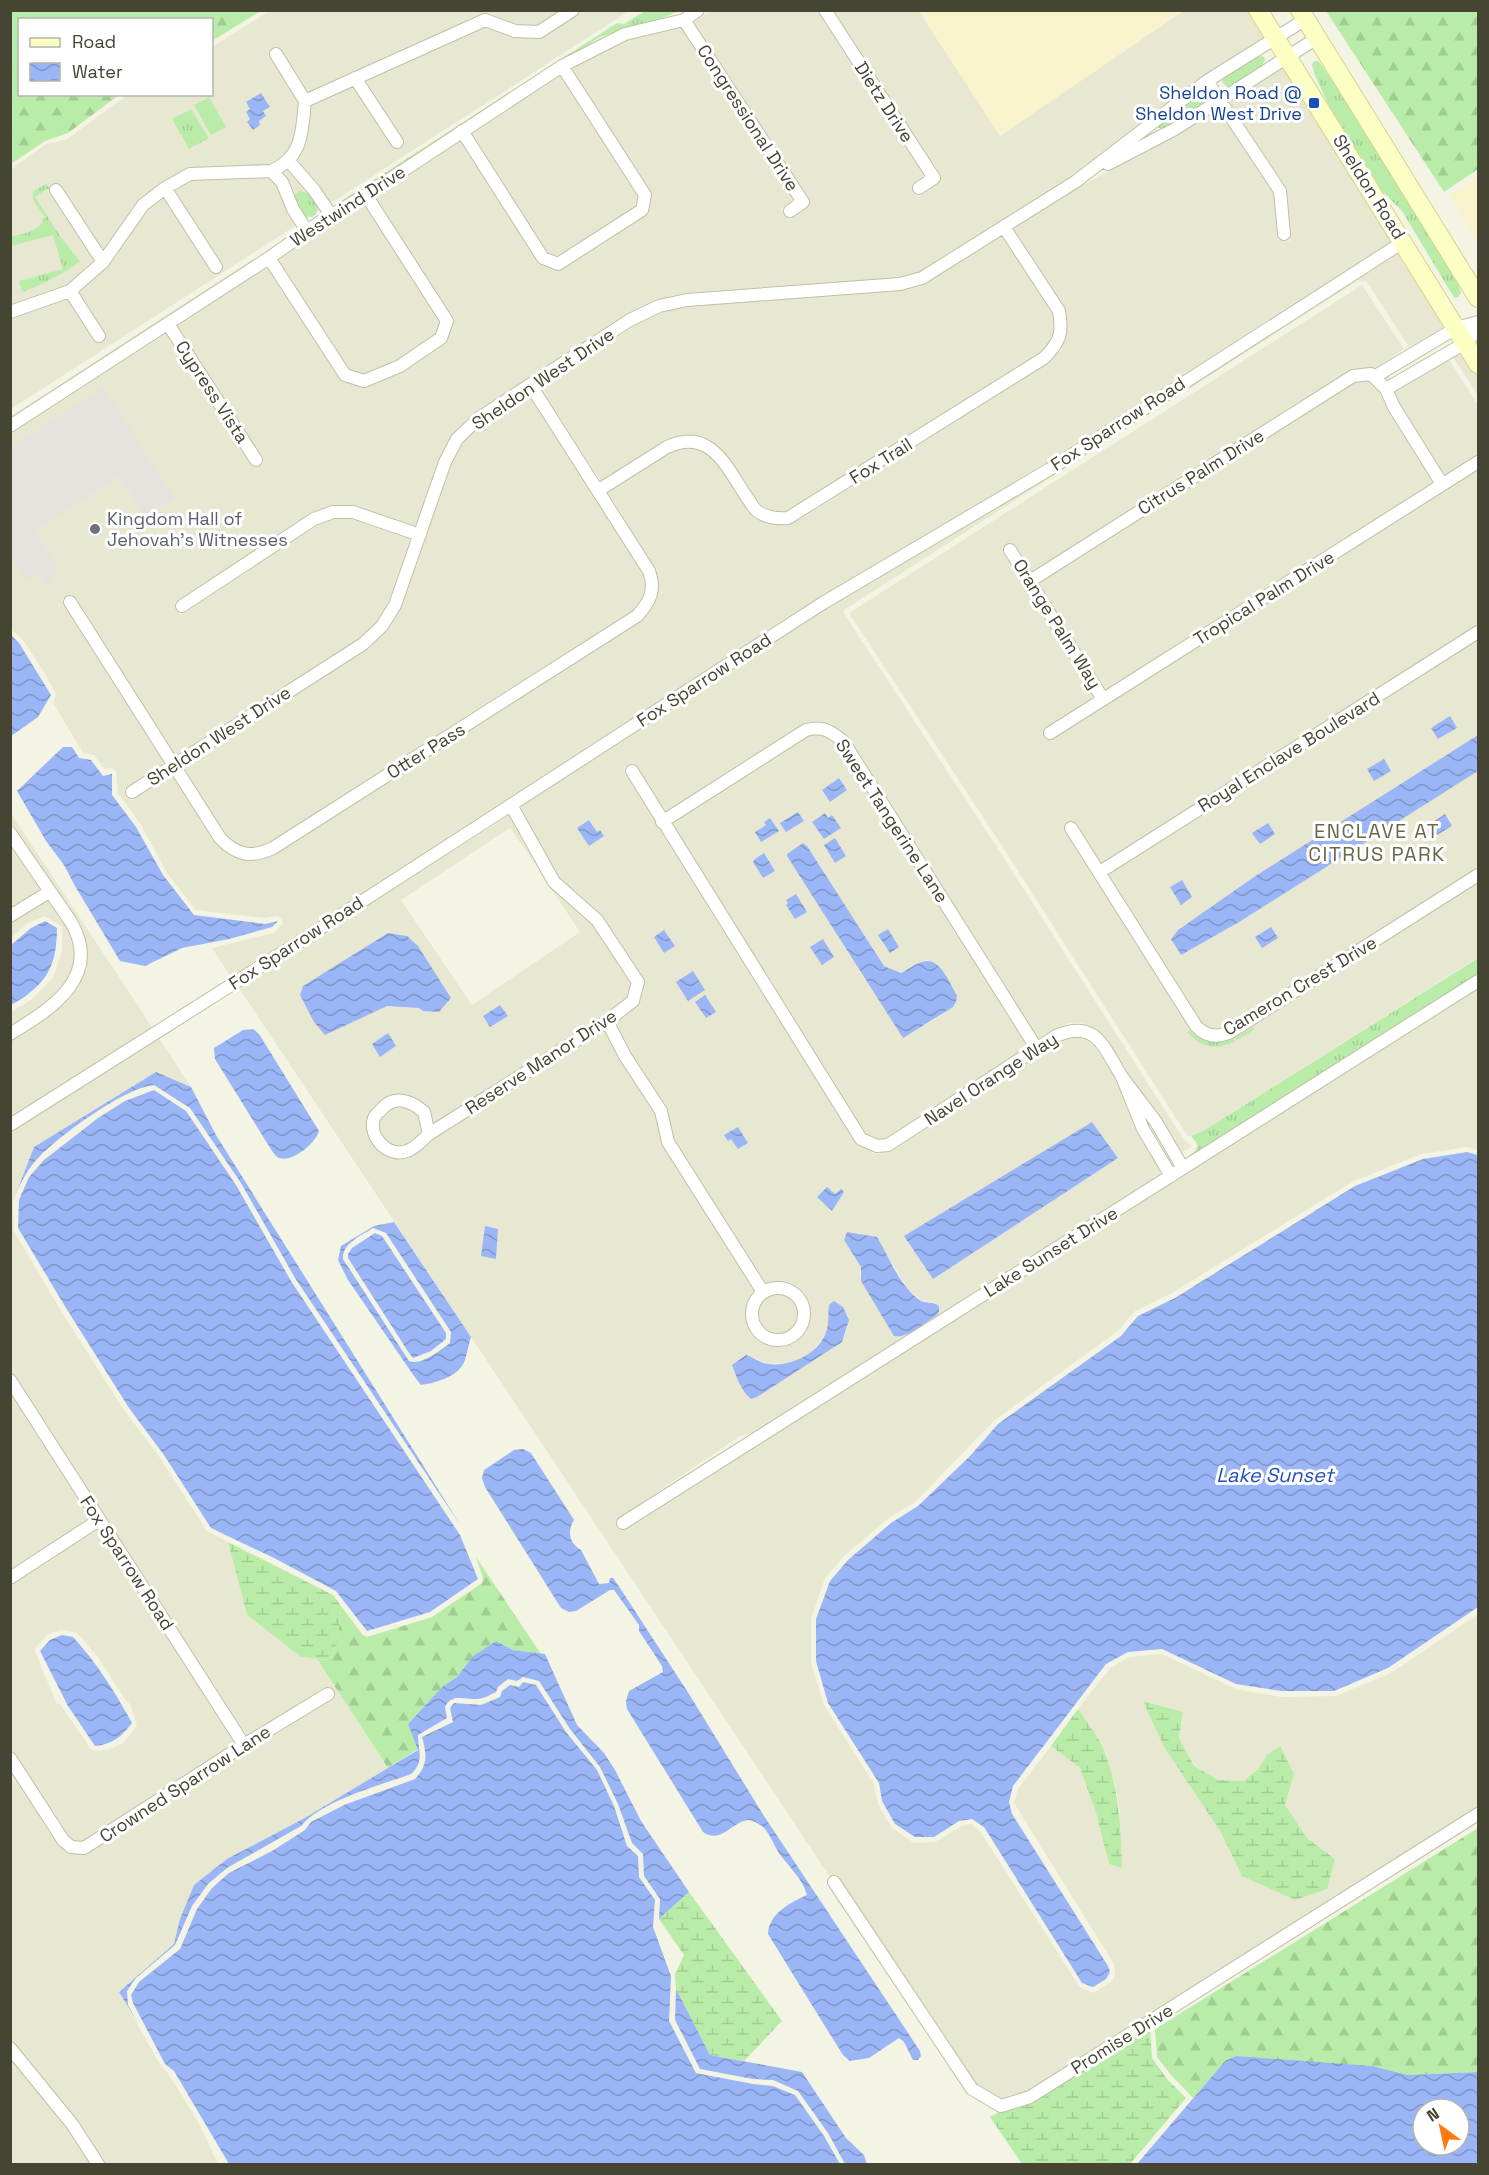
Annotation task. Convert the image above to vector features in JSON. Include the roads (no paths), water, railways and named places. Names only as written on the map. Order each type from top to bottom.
[{"type":"main road","name":"Sheldon Road","points":[[1258,10],[1403,242],[1467,334],[1479,364]]},
{"type":"main road","name":"Sheldon Road","points":[[1303,15],[1479,298]]},
{"type":"street","points":[[305,101],[485,15],[515,31],[539,32],[573,10]]},
{"type":"street","name":"Westwind Drive","points":[[10,426],[562,66],[625,34],[684,20],[698,10]]},
{"type":"street","name":"Dietz Drive","points":[[825,10],[934,178],[919,188]]},
{"type":"street","points":[[1075,182],[1207,81],[1276,38],[1303,15]]},
{"type":"street","name":"Congressional Drive","points":[[684,20],[802,202],[790,211]]},
{"type":"street","points":[[1075,182],[1175,129],[1317,38]]},
{"type":"street","points":[[10,312],[70,291],[103,262],[143,205],[165,188],[190,174],[271,171],[288,160],[301,140],[305,101],[276,54]]},
{"type":"street","points":[[462,131],[543,258],[558,264],[642,210],[645,195],[562,66]]},
{"type":"street","points":[[355,78],[397,142]]},
{"type":"street","points":[[1207,81],[1280,191],[1284,234]]},
{"type":"street","points":[[288,160],[314,190],[331,215]]},
{"type":"street","points":[[271,171],[282,182],[293,209],[307,231]]},
{"type":"street","points":[[286,192],[303,180]]},
{"type":"street","name":"Sheldon West Drive","points":[[132,792],[363,644],[382,626],[395,605],[444,462],[457,439],[478,418],[531,386],[630,320],[659,306],[687,300],[900,284],[922,278],[1075,182]]},
{"type":"street","points":[[165,188],[216,267]]},
{"type":"street","points":[[56,190],[103,262]]},
{"type":"street","points":[[268,258],[345,375],[364,381],[400,366],[441,338],[447,321],[366,195]]},
{"type":"street","name":"Fox Trail","points":[[599,490],[667,447],[679,441],[693,441],[705,444],[718,454],[756,510],[774,519],[788,518],[1044,358],[1056,346],[1062,327],[1059,311],[1004,227]]},
{"type":"street","name":"Fox Sparrow Road","points":[[10,1125],[823,603],[1050,469],[1403,242]]},
{"type":"street","points":[[70,291],[99,336]]},
{"type":"street","name":"Citrus Palm Drive","points":[[1386,389],[1467,334],[1479,322]]},
{"type":"street","name":"Cypress Vista","points":[[168,324],[256,460]]},
{"type":"street","name":"Citrus Palm Drive","points":[[1030,581],[1353,376],[1371,374],[1374,377],[1467,334]]},
{"type":"street","points":[[1374,377],[1386,389],[1394,407],[1442,484]]},
{"type":"street","name":"Otter Pass","points":[[70,602],[224,843],[242,854],[260,854],[273,848],[637,616],[647,605],[653,582],[649,571],[531,386]]},
{"type":"street","name":"Tropical Palm Drive","points":[[1050,733],[1478,462]]},
{"type":"street","points":[[183,606],[314,519],[333,512],[353,512],[420,535]]},
{"type":"street","name":"Orange Palm Way","points":[[1010,550],[1103,699]]},
{"type":"street","name":"Royal Enclave Boulevard","points":[[1100,873],[1479,632]]},
{"type":"street","name":"Sweet Tangerine Lane","points":[[662,822],[806,730],[819,727],[828,729],[843,741],[1036,1049]]},
{"type":"street","points":[[632,771],[662,822]]},
{"type":"street","name":"Reserve Manor Drive","points":[[429,1134],[424,1112],[414,1103],[400,1100],[385,1105],[374,1118],[374,1131],[380,1144],[392,1152],[405,1152],[417,1146],[429,1134],[607,1021],[633,1001],[638,982],[597,920],[554,882],[511,805]]},
{"type":"street","name":"Navel Orange Way","points":[[662,822],[700,879],[861,1139],[877,1146],[888,1145],[1036,1049],[1070,1030],[1082,1029],[1095,1035],[1122,1077]]},
{"type":"street","name":"Cameron Crest Drive","points":[[1071,828],[1196,1026],[1204,1033],[1216,1036],[1229,1033],[1479,875]]},
{"type":"street","points":[[10,833],[77,934],[81,947],[79,966],[67,993],[47,1011],[10,1034]]},
{"type":"street","points":[[10,916],[49,892]]},
{"type":"street","name":"Lake Sunset Drive","points":[[623,1523],[1479,981]]},
{"type":"street","points":[[607,1021],[625,1056],[661,1111],[668,1142],[763,1292]]},
{"type":"street","points":[[1122,1077],[1156,1122],[1183,1168]]},
{"type":"street","points":[[1122,1077],[1143,1130],[1171,1176]]},
{"type":"street","points":[[781,1287],[797,1295],[805,1311],[804,1321],[793,1335],[777,1340],[762,1335],[756,1329],[752,1313],[753,1305],[763,1292],[781,1287]]},
{"type":"street","name":"Fox Sparrow Road","points":[[10,1380],[244,1745]]},
{"type":"street","points":[[10,1578],[99,1520]]},
{"type":"street","name":"Crowned Sparrow Lane","points":[[10,1758],[63,1840],[71,1847],[84,1848],[328,1694]]},
{"type":"street","name":"Promise Drive","points":[[834,1882],[972,2089],[1001,2106],[1030,2097],[1479,1814]]},
{"type":"street","points":[[10,2048],[72,2124],[98,2164]]},
{"type":"water","points":[[261,93],[270,107],[263,111],[266,116],[253,130],[247,122],[250,119],[246,112],[250,109],[246,102]]},
{"type":"water","points":[[11,635],[19,643],[51,695],[38,717],[11,736]]},
{"type":"water","points":[[1450,716],[1457,728],[1438,739],[1431,728]]},
{"type":"water","points":[[1478,735],[1478,771],[1239,922],[1181,955],[1171,939],[1178,930],[1254,877]]},
{"type":"water","points":[[63,747],[72,747],[79,758],[91,760],[103,776],[112,774],[112,795],[136,827],[163,875],[194,915],[265,924],[278,921],[272,927],[229,939],[182,948],[145,966],[120,961],[64,865],[46,841],[17,791]]},
{"type":"water","points":[[1384,759],[1391,771],[1374,781],[1367,769]]},
{"type":"water","points":[[839,778],[847,790],[830,802],[822,790]]},
{"type":"water","points":[[798,812],[804,821],[786,832],[780,823]]},
{"type":"water","points":[[825,813],[828,818],[832,815],[841,828],[824,839],[812,822]]},
{"type":"water","points":[[1445,814],[1452,826],[1437,835],[1430,824]]},
{"type":"water","points":[[770,818],[779,831],[761,842],[755,832],[766,825],[764,822]]},
{"type":"water","points":[[589,820],[597,832],[600,830],[604,836],[589,846],[577,828]]},
{"type":"water","points":[[1268,823],[1275,834],[1260,844],[1252,833]]},
{"type":"water","points":[[835,838],[846,856],[835,863],[824,845]]},
{"type":"water","points":[[803,843],[884,966],[901,973],[919,963],[928,961],[934,963],[943,971],[957,995],[953,1007],[903,1038],[787,856]]},
{"type":"water","points":[[764,853],[775,871],[763,878],[753,862]]},
{"type":"water","points":[[1182,880],[1192,897],[1181,905],[1170,887]]},
{"type":"water","points":[[796,894],[807,912],[795,919],[786,905],[788,903],[786,900]]},
{"type":"water","points":[[45,921],[57,928],[55,954],[51,965],[47,974],[33,991],[11,1005],[11,945],[31,928]]},
{"type":"water","points":[[1271,927],[1278,938],[1262,948],[1255,937]]},
{"type":"water","points":[[888,929],[899,947],[890,953],[878,935]]},
{"type":"water","points":[[664,930],[675,946],[664,953],[654,937]]},
{"type":"water","points":[[388,933],[407,936],[418,946],[451,998],[439,1012],[387,1006],[325,1035],[314,1022],[300,995],[303,986]]},
{"type":"water","points":[[823,939],[834,957],[822,965],[810,947]]},
{"type":"water","points":[[693,971],[705,990],[688,1001],[676,982]]},
{"type":"water","points":[[705,995],[716,1012],[706,1018],[695,1002]]},
{"type":"water","points":[[500,1005],[508,1016],[490,1027],[483,1016]]},
{"type":"water","points":[[253,1029],[259,1034],[319,1131],[303,1151],[290,1158],[279,1158],[273,1152],[215,1059],[214,1048],[243,1030]]},
{"type":"water","points":[[388,1033],[396,1046],[380,1057],[372,1044]]},
{"type":"water","points":[[156,1072],[191,1087],[216,1135],[461,1526],[295,1278],[241,1183],[190,1108],[154,1085],[127,1094],[94,1113],[50,1147],[30,1168],[17,1191],[34,1147]]},
{"type":"water","points":[[154,1090],[186,1111],[236,1185],[291,1281],[460,1535],[478,1579],[430,1612],[367,1631],[336,1591],[211,1528],[164,1455],[129,1408],[18,1228],[19,1200],[29,1177],[44,1160],[98,1118],[125,1101]]},
{"type":"water","points":[[1092,1122],[1118,1158],[933,1279],[904,1236]]},
{"type":"water","points":[[738,1127],[748,1143],[738,1149],[731,1139],[728,1141],[724,1135]]},
{"type":"water","name":"Lake Sunset","points":[[1467,1152],[1478,1155],[1478,1607],[1388,1668],[1334,1691],[1281,1691],[1236,1684],[1162,1649],[1128,1652],[1106,1664],[1013,1786],[1009,1802],[1012,1814],[1108,1966],[1110,1972],[1106,1979],[1093,1987],[1082,1983],[984,1827],[972,1819],[959,1821],[934,1837],[915,1837],[895,1824],[882,1801],[879,1783],[828,1703],[816,1661],[816,1619],[830,1581],[848,1560],[891,1523],[918,1506],[970,1456],[998,1424],[1121,1336],[1138,1316],[1175,1298],[1355,1186],[1423,1159]]},
{"type":"water","points":[[827,1187],[835,1194],[841,1189],[844,1192],[832,1211],[817,1197]]},
{"type":"water","points":[[394,1222],[471,1337],[464,1363],[449,1377],[421,1385],[348,1280],[338,1260],[341,1246],[374,1226]],"holes":[[[373,1228],[386,1233],[451,1332],[450,1343],[419,1361],[409,1361],[343,1259],[349,1244],[363,1234]]]},
{"type":"water","points":[[485,1226],[498,1229],[496,1259],[481,1256]]},
{"type":"water","points":[[847,1232],[877,1237],[907,1288],[921,1301],[939,1306],[937,1315],[910,1333],[894,1336],[861,1281],[861,1267],[844,1240]]},
{"type":"water","points":[[375,1233],[382,1236],[446,1333],[446,1339],[431,1351],[413,1358],[348,1258],[352,1248]]},
{"type":"water","points":[[834,1301],[843,1307],[849,1320],[842,1342],[751,1399],[738,1381],[732,1365],[746,1355],[765,1363],[777,1364],[804,1357],[824,1338],[828,1326],[829,1305]]},
{"type":"water","points":[[523,1449],[531,1453],[574,1520],[570,1537],[581,1550],[599,1584],[609,1583],[610,1578],[613,1578],[620,1588],[764,1816],[920,2051],[921,2056],[918,2060],[913,2060],[904,2042],[899,2038],[869,2058],[850,2061],[843,2055],[768,1934],[776,1915],[787,1905],[807,1895],[802,1884],[779,1853],[769,1834],[755,1822],[743,1821],[716,1836],[703,1832],[627,1709],[626,1701],[629,1691],[663,1672],[662,1666],[639,1631],[639,1625],[614,1590],[610,1590],[576,1611],[569,1612],[561,1608],[485,1487],[482,1478],[484,1470],[514,1450]]},
{"type":"water","points":[[62,1635],[73,1637],[90,1657],[132,1723],[112,1742],[95,1746],[68,1706],[40,1651],[50,1640]]},
{"type":"water","points":[[496,1641],[513,1650],[545,1654],[577,1725],[604,1753],[641,1821],[689,1892],[659,1919],[660,1899],[644,1876],[643,1854],[632,1843],[618,1804],[600,1767],[570,1729],[539,1681],[523,1677],[517,1681],[508,1679],[498,1687],[496,1692],[487,1697],[451,1700],[445,1707],[447,1718],[418,1735],[420,1756],[418,1765],[411,1774],[352,1795],[322,1809],[301,1826],[227,1868],[208,1884],[192,1906],[175,1945],[136,1978],[127,1991],[128,2005],[138,2023],[119,1992],[174,1944],[180,1919],[194,1885],[227,1859],[303,1819],[418,1750],[408,1724],[442,1687],[457,1677],[473,1656]]},
{"type":"water","points":[[523,1682],[536,1685],[566,1732],[597,1770],[614,1806],[627,1846],[638,1856],[639,1877],[655,1900],[653,1927],[671,1976],[669,2021],[696,2073],[773,2086],[795,2095],[824,2136],[840,2164],[229,2164],[174,2071],[165,2064],[131,1995],[139,1982],[180,1949],[197,1909],[212,1888],[229,1873],[272,1851],[305,1830],[311,1822],[344,1805],[415,1779],[425,1760],[422,1737],[453,1722],[450,1708],[454,1703],[481,1705],[500,1697],[502,1691],[510,1685],[519,1687]]},
{"type":"water","points":[[676,1989],[710,2055],[802,2072],[846,2138],[864,2155],[867,2164],[845,2164],[828,2133],[798,2091],[773,2080],[753,2079],[700,2069],[675,2020]]},
{"type":"water","points":[[1236,2056],[1372,2066],[1408,2075],[1478,2072],[1478,2164],[1137,2164],[1225,2061]]},
{"type":"place","name":"Sheldon Road @ Sheldon West Drive","points":[[1314,103]]},
{"type":"place","name":"Kingdom Hall of Jehovah's Witnesses","points":[[95,529]]},
{"type":"district","name":"ENCLAVE AT CITRUS PARK","points":[[1377,842]]}]
